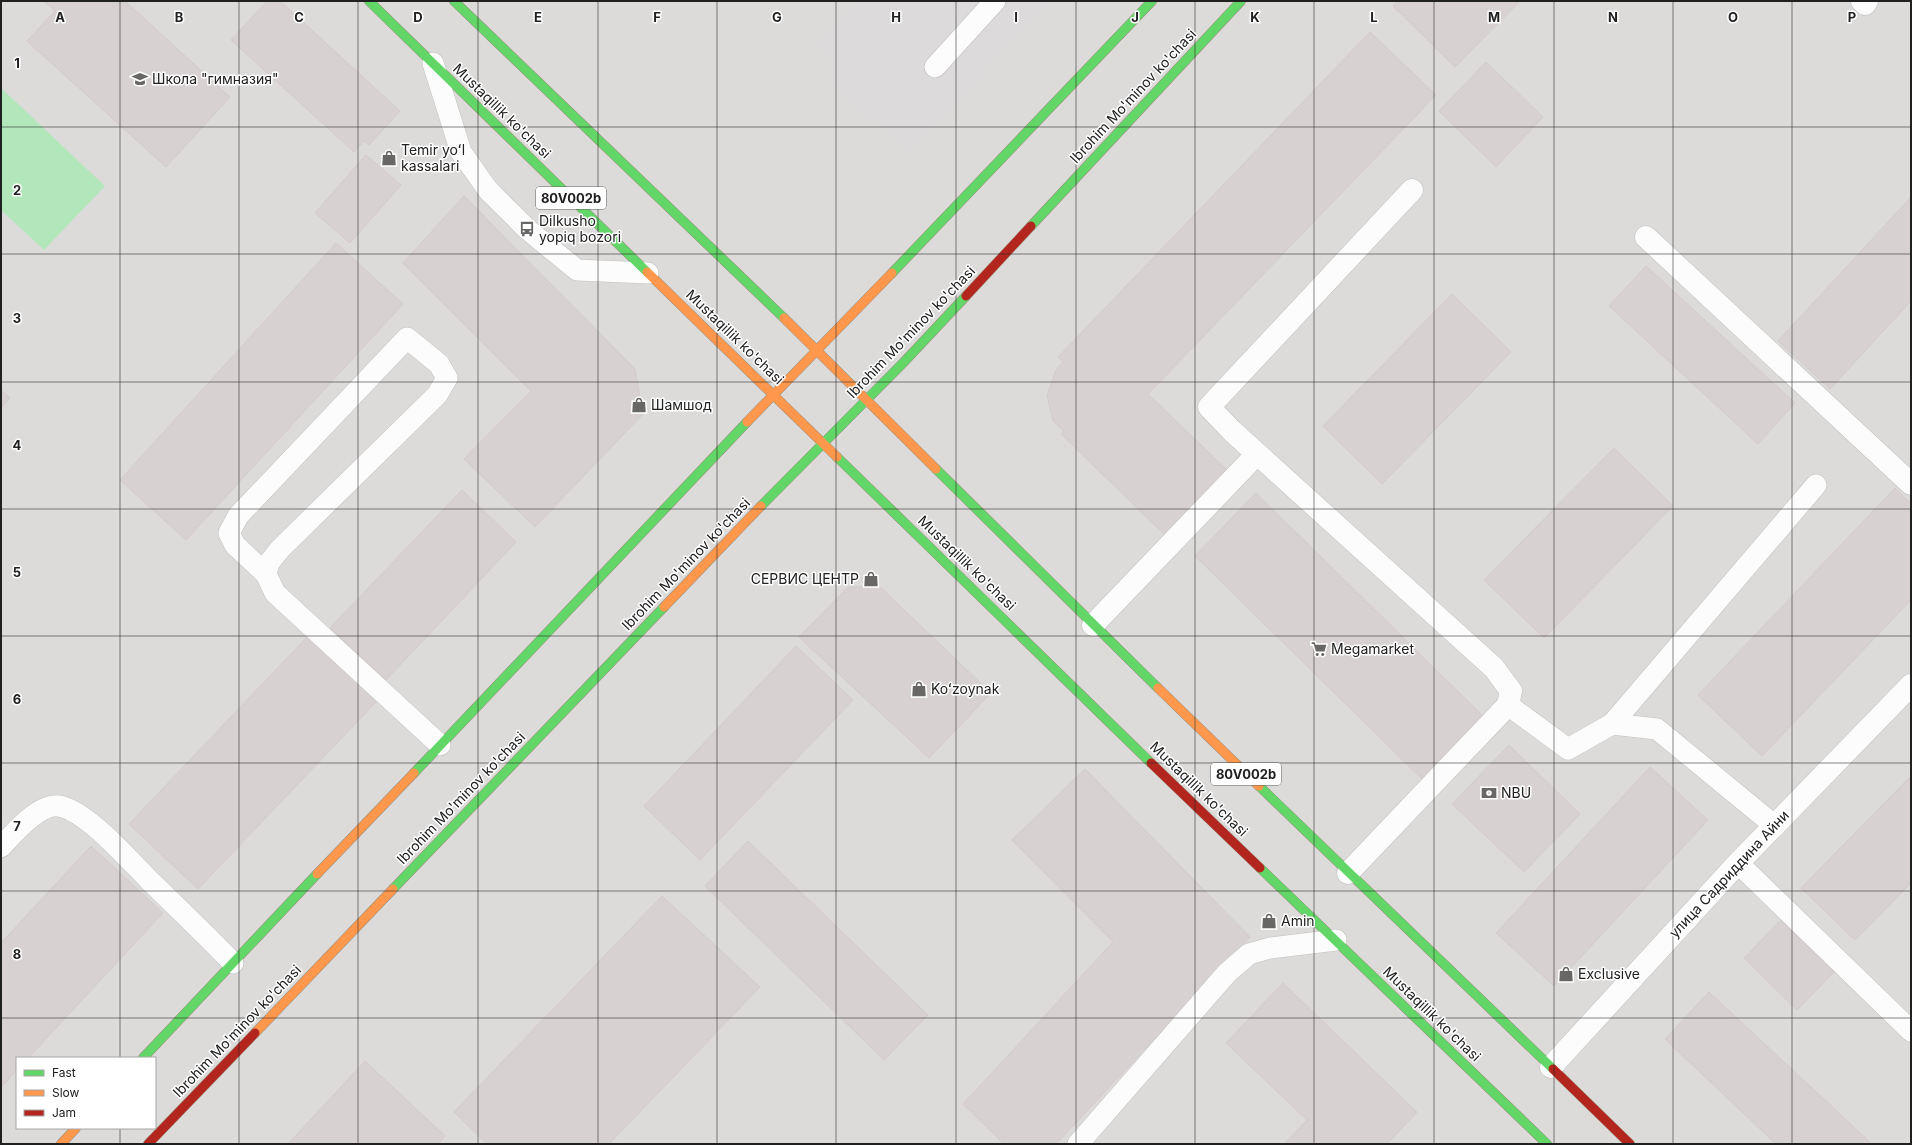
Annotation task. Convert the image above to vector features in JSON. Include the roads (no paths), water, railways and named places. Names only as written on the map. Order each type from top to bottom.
[{"type":"main road","name":"Mustaqillik ko'chasi","points":[[368,1],[1547,1144]]},
{"type":"main road","points":[[454,1],[867,399]]},
{"type":"main road","points":[[144,1057],[774,395],[1152,1]]},
{"type":"main road","name":"Ibrohim Mo'minov ko'chasi","points":[[148,1144],[788,478],[908,357],[1241,1]]},
{"type":"main road","name":"80V002b","points":[[867,399],[1093,625],[1630,1144]]},
{"type":"main road","points":[[61,1144],[75,1129]]},
{"type":"street","points":[[1862,1],[1865,4],[1867,1]]},
{"type":"street","points":[[1348,873],[1508,705],[1510,691],[1494,668],[1257,454],[1209,407],[1412,190]]},
{"type":"street","points":[[1646,237],[1911,484]]},
{"type":"street","points":[[1093,625],[1257,454]]},
{"type":"street","name":"улица Садриддина Айни","points":[[1551,1067],[1738,863],[1911,685]]},
{"type":"lane","points":[[935,67],[995,1]]},
{"type":"lane","points":[[432,63],[461,152],[488,190],[527,229],[577,270],[648,273]]},
{"type":"lane","points":[[266,574],[270,563],[280,549],[436,395],[447,378],[439,364],[407,338],[238,516],[229,533],[235,545],[266,574],[276,593],[440,745]]},
{"type":"lane","points":[[1508,705],[1568,749],[1612,724],[1816,485]]},
{"type":"lane","points":[[1612,724],[1657,729],[1774,826]]},
{"type":"lane","points":[[1,847],[24,822],[41,811],[58,806],[66,809],[95,827],[233,963]]},
{"type":"lane","points":[[1738,863],[1911,1031]]},
{"type":"lane","points":[[1078,1144],[1227,973],[1249,954],[1270,948],[1336,940]]},
{"type":"place","name":"Школа \"гимназия\"","points":[[140,79]]},
{"type":"place","name":"Temir yoʻl kassalari","points":[[389,158]]},
{"type":"place","name":"Dilkusho yopiq bozori","points":[[527,229]]},
{"type":"place","name":"Шамшод","points":[[639,405]]},
{"type":"place","name":"СЕРВИС ЦЕНТР","points":[[871,579]]},
{"type":"place","name":"Megamarket","points":[[1319,649]]},
{"type":"place","name":"Koʻzoynak","points":[[919,689]]},
{"type":"place","name":"NBU","points":[[1489,793]]},
{"type":"place","name":"Amin","points":[[1269,921]]},
{"type":"place","name":"Exclusive","points":[[1566,974]]}]
